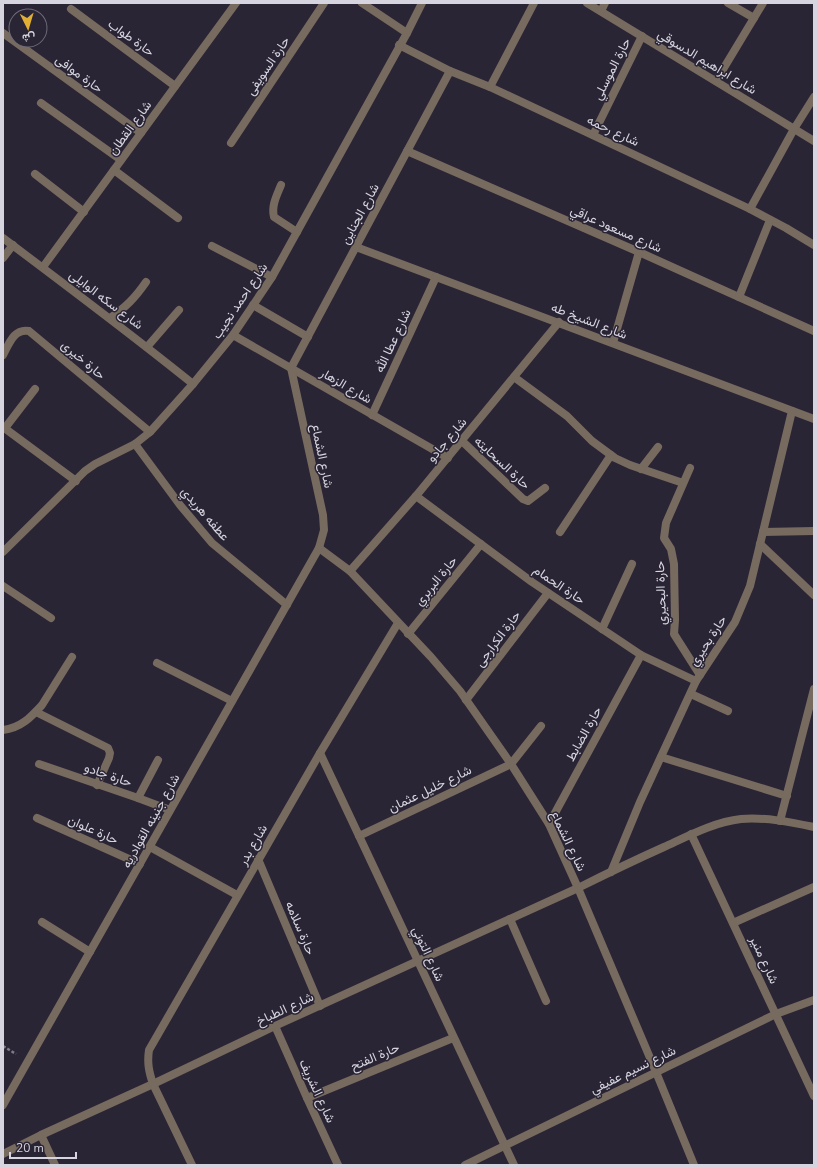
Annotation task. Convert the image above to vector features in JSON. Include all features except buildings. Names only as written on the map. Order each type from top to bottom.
[{"type":"street","name":"شارع القطان","points":[[43,267],[236,3]]},
{"type":"street","name":"حارة السويفى","points":[[231,143],[324,3]]},
{"type":"street","points":[[362,3],[407,33]]},
{"type":"street","name":"شارع احمد نجيب","points":[[3,552],[85,471],[95,464],[135,444],[150,432],[193,384],[233,335],[272,278],[422,3]]},
{"type":"street","points":[[490,87],[534,3]]},
{"type":"street","name":"شارع ابراهيم الدسوقي","points":[[587,3],[814,141]]},
{"type":"street","points":[[600,11],[605,3]]},
{"type":"street","points":[[728,3],[754,18]]},
{"type":"street","points":[[716,81],[763,3]]},
{"type":"street","name":"حارة طواب","points":[[71,9],[176,86]]},
{"type":"street","name":"حارة موافى","points":[[3,33],[141,133]]},
{"type":"street","name":"حارة الموسلي","points":[[593,135],[642,36]]},
{"type":"street","name":"شارع رحمه","points":[[399,46],[750,209],[814,245]]},
{"type":"street","name":"شارع الجناين","points":[[291,368],[450,71]]},
{"type":"street","points":[[750,209],[794,129],[814,97]]},
{"type":"street","points":[[41,103],[121,160]]},
{"type":"street","name":"شارع مسعود عراقي","points":[[407,151],[639,252],[814,331]]},
{"type":"street","points":[[114,170],[178,218]]},
{"type":"street","points":[[35,174],[84,212]]},
{"type":"street","points":[[281,185],[272,211],[274,217],[296,232]]},
{"type":"street","points":[[739,297],[770,220]]},
{"type":"street","name":"شارع سكه الوايلى","points":[[3,238],[110,318],[193,384]]},
{"type":"street","points":[[3,258],[13,245]]},
{"type":"street","points":[[212,246],[272,278]]},
{"type":"street","name":"شارع الشيخ طه","points":[[356,247],[814,419]]},
{"type":"street","points":[[613,343],[639,252]]},
{"type":"street","name":"شارع عطا الله","points":[[372,415],[436,277]]},
{"type":"street","points":[[110,318],[124,308],[136,296],[146,282]]},
{"type":"street","points":[[253,305],[308,337]]},
{"type":"street","points":[[147,347],[178,310]]},
{"type":"street","name":"شارع جادو","points":[[350,571],[448,458],[559,322]]},
{"type":"street","name":"حارة خيرى","points":[[3,355],[15,334],[21,331],[29,331],[150,432]]},
{"type":"street","name":"شارع الزهار","points":[[233,335],[448,458]]},
{"type":"street","name":"شارع الشماع","points":[[291,368],[323,515],[324,530],[319,548],[350,571],[431,657],[466,700],[511,764],[549,824],[578,888],[694,1165]]},
{"type":"street","points":[[514,377],[566,416],[592,441],[611,455],[630,466],[683,483]]},
{"type":"street","points":[[35,389],[4,427],[76,481]]},
{"type":"street","name":"حارة بحيري","points":[[610,872],[640,802],[698,678],[736,622],[750,586],[792,411]]},
{"type":"street","name":"حارة السحايته","points":[[462,441],[523,499],[528,501],[545,488]]},
{"type":"street","name":"عطفه هريدي","points":[[135,444],[180,505],[212,543],[287,605]]},
{"type":"street","points":[[641,469],[658,447]]},
{"type":"street","points":[[560,532],[611,455]]},
{"type":"street","name":"حارة البحيري","points":[[690,468],[666,523],[664,538],[671,549],[674,564],[674,634],[698,678]]},
{"type":"street","name":"حارة الحمام","points":[[416,496],[532,582],[641,655],[698,678]]},
{"type":"street","points":[[763,532],[814,531]]},
{"type":"street","name":"حارة البربري","points":[[408,634],[481,544]]},
{"type":"street","points":[[760,544],[814,595]]},
{"type":"street","name":"شارع جنينه القوادريه","points":[[3,1105],[319,548]]},
{"type":"street","points":[[602,629],[632,564]]},
{"type":"street","points":[[3,586],[51,618]]},
{"type":"street","name":"حارة الكرارجى","points":[[466,700],[548,593]]},
{"type":"street","name":"شارع بدر","points":[[192,1165],[153,1084],[148,1070],[149,1050],[237,895],[398,623]]},
{"type":"street","name":"حارة الضابط","points":[[549,824],[641,655]]},
{"type":"street","points":[[3,730],[12,729],[28,720],[36,712],[72,658]]},
{"type":"street","points":[[158,663],[232,701]]},
{"type":"street","points":[[780,821],[814,689]]},
{"type":"street","points":[[690,694],[728,711]]},
{"type":"street","points":[[36,712],[108,748],[110,753],[109,758],[97,784]]},
{"type":"street","points":[[511,764],[541,726]]},
{"type":"street","name":"شارع التوني","points":[[320,753],[514,1165]]},
{"type":"street","points":[[661,757],[787,796]]},
{"type":"street","points":[[138,798],[158,760]]},
{"type":"street","name":"حارة جادو","points":[[39,764],[170,810]]},
{"type":"street","name":"شارع خليل عثمان","points":[[359,836],[511,764]]},
{"type":"street","name":"حارة علوان","points":[[37,818],[140,864]]},
{"type":"street","name":"شارع الطباخ","points":[[3,1154],[275,1026],[578,888],[691,834],[718,824],[741,819],[780,821],[814,826]]},
{"type":"street","name":"شارع منير","points":[[691,834],[814,1096]]},
{"type":"street","points":[[150,847],[237,895]]},
{"type":"street","name":"حارة سلامه","points":[[258,859],[320,1006]]},
{"type":"street","points":[[733,923],[814,887]]},
{"type":"street","points":[[510,919],[546,1001]]},
{"type":"street","points":[[42,922],[90,952]]},
{"type":"street","name":"شارع نسيم عفيفي","points":[[465,1165],[776,1014],[814,1000]]},
{"type":"street","name":"شارع الشريف","points":[[275,1026],[338,1165]]},
{"type":"street","name":"حارة الفتح","points":[[307,1098],[453,1038]]},
{"type":"street","points":[[41,1135],[55,1165]]}]
